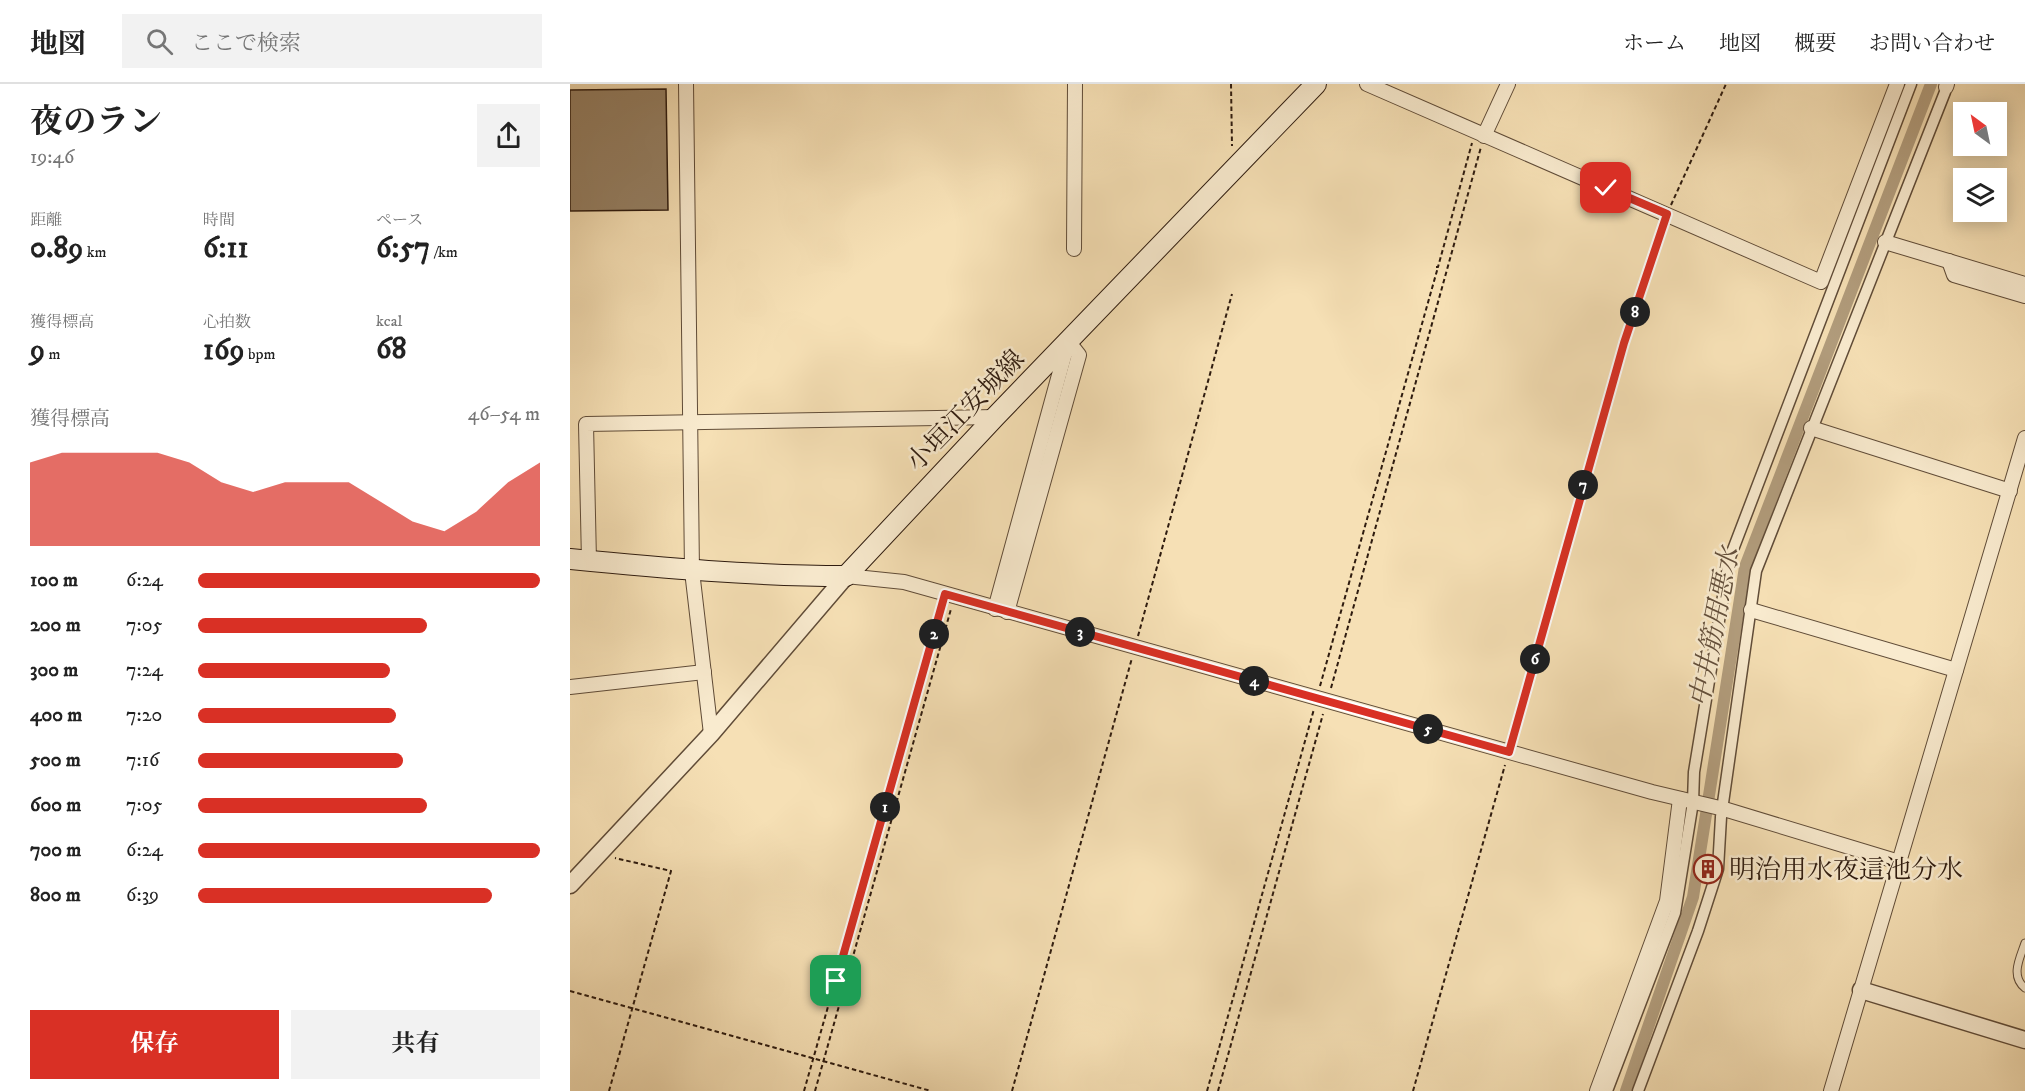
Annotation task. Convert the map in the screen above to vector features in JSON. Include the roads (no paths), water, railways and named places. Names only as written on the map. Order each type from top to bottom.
[{"type":"main road","name":"小垣江安城線","points":[[846,576],[995,417],[1316,84]]},
{"type":"main road","points":[[580,560],[692,571],[846,576]]},
{"type":"street","points":[[686,84],[692,571],[711,734]]},
{"type":"street","points":[[1074,249],[1075,84]]},
{"type":"street","points":[[1367,84],[1821,282],[1897,84]]},
{"type":"street","points":[[1480,134],[1508,84]]},
{"type":"street","points":[[1607,1091],[1675,913],[1694,772],[1729,560],[1911,84]]},
{"type":"street","points":[[1638,1091],[1698,931],[1718,869],[1719,808],[1756,571],[1946,88]]},
{"type":"street","points":[[1884,242],[2025,284]]},
{"type":"street","points":[[1949,261],[1953,274],[2025,296]]},
{"type":"street","points":[[1001,610],[1068,341]]},
{"type":"street","points":[[580,560],[586,424],[995,417]]},
{"type":"street","points":[[1811,428],[2010,490]]},
{"type":"street","points":[[1831,1091],[2025,438]]},
{"type":"street","points":[[570,885],[711,734],[846,576],[904,582],[1509,752],[1719,808],[1899,862]]},
{"type":"street","points":[[1751,610],[1840,636],[1842,646],[1955,674]]},
{"type":"street","points":[[570,687],[704,672]]},
{"type":"street","points":[[1597,1091],[1667,900],[1690,801]]},
{"type":"street","points":[[1861,990],[2025,1040]]},
{"type":"lane","points":[[2025,943],[2016,971],[2017,978],[2025,988]]},
{"type":"waterway","name":"中井筋用悪水","points":[[1626,1091],[1693,897],[1745,567],[1931,84]]},
{"type":"place","name":"明治用水夜這池分水","points":[[1708,869]]}]
